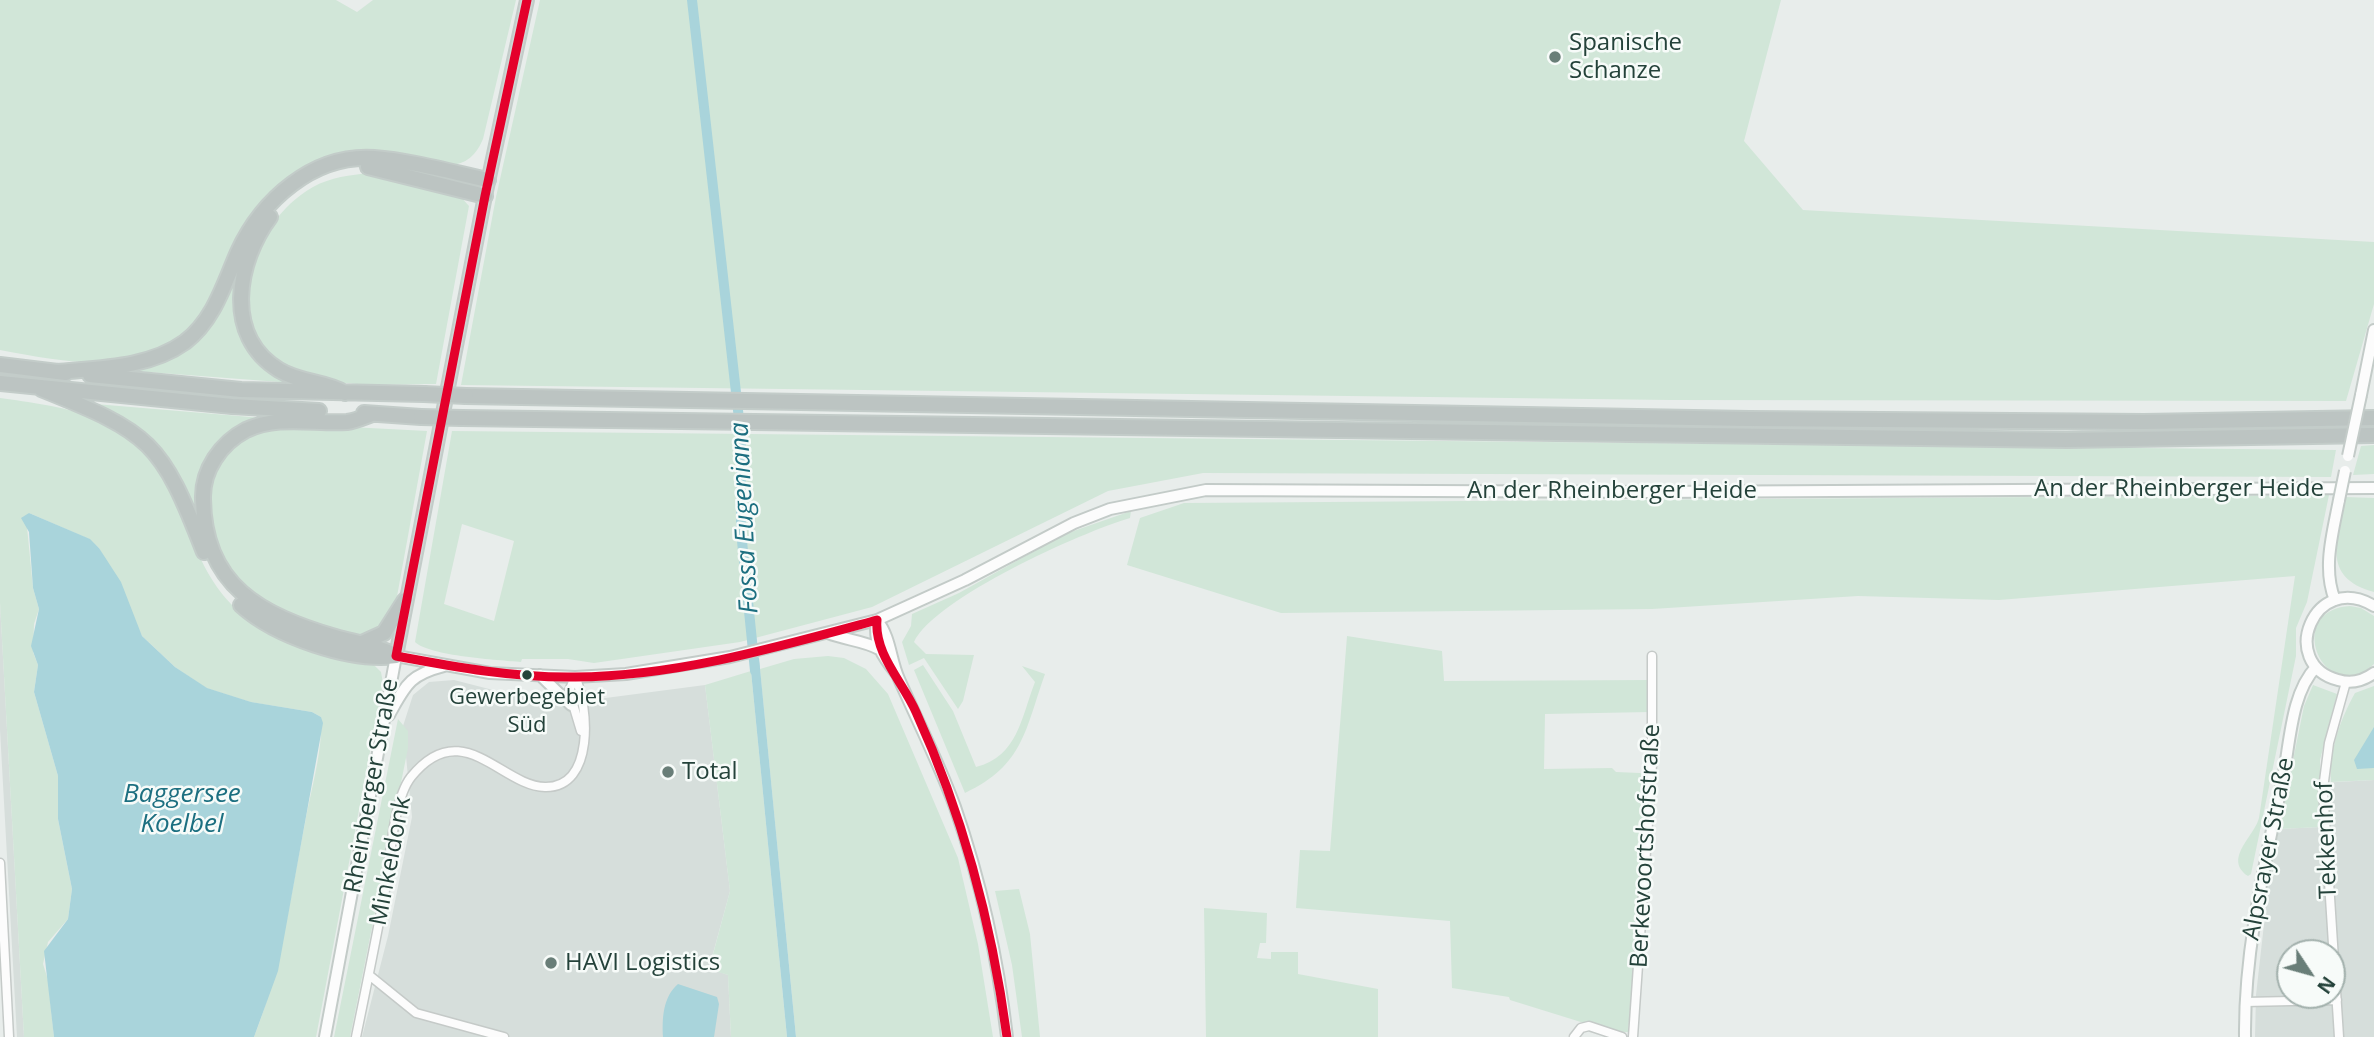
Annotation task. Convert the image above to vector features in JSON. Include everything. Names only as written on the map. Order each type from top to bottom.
[{"type":"highway","points":[[57,372],[134,363],[182,344],[213,309],[249,229],[261,213],[300,178],[324,166],[373,158],[488,180]]},
{"type":"highway","points":[[345,393],[333,386],[293,378],[276,369],[256,346],[246,329],[240,288],[243,267],[261,228],[286,199],[303,187],[323,176],[363,166],[485,196]]},
{"type":"highway","points":[[0,365],[241,390],[807,404],[1942,421],[2374,418]]},
{"type":"highway","points":[[0,383],[232,406],[462,418],[2067,440],[2374,435]]},
{"type":"highway","points":[[41,389],[102,413],[146,440],[171,472],[216,576],[226,590],[252,615],[271,627],[349,653],[379,658],[396,656]]},
{"type":"highway","points":[[372,414],[349,422],[295,420],[270,423],[245,431],[217,454],[202,492],[203,511],[210,542],[220,565],[243,595],[276,617],[396,656]]},
{"type":"highway","points":[[362,643],[373,639],[392,625],[405,600]]},
{"type":"main road","name":"Rheinberger Straße","points":[[396,656],[488,180],[527,0]]},
{"type":"street","points":[[2335,600],[2329,579],[2329,560],[2374,330]]},
{"type":"street","name":"An der Rheinberger Heide","points":[[396,656],[490,673],[575,677],[626,674],[730,657],[877,620],[965,580],[1074,523],[1118,507],[1206,490],[1681,492],[2374,488]]},
{"type":"street","points":[[2374,606],[2359,599],[2335,600],[2322,607],[2309,625],[2307,647],[2316,667],[2328,676],[2346,682],[2364,679],[2374,673]]},
{"type":"street","points":[[877,620],[874,634],[879,649],[898,676]]},
{"type":"street","points":[[877,620],[888,639],[898,676],[938,764],[968,849],[989,926],[1007,1037]]},
{"type":"street","points":[[828,633],[844,639],[855,639],[879,649]]},
{"type":"street","name":"Rheinberger Straße","points":[[325,1037],[396,656]]},
{"type":"street","name":"Berkevoortshofstraße","points":[[1633,1037],[1652,765],[1652,656]]},
{"type":"street","points":[[384,724],[406,683],[419,673],[448,665]]},
{"type":"street","name":"Alpsrayer Straße","points":[[2245,1037],[2245,1002],[2253,929],[2298,703],[2305,681],[2316,667]]},
{"type":"street","points":[[540,675],[571,705]]},
{"type":"street","points":[[575,677],[569,691],[571,705],[585,740]]},
{"type":"street","name":"Minkeldonk","points":[[356,1037],[396,825],[409,779],[433,758],[464,752],[490,760],[534,785],[552,786],[566,779],[580,764],[585,740],[581,690],[575,677]]},
{"type":"street","name":"Tekkenhof","points":[[2333,939],[2323,789],[2329,743],[2346,682]]},
{"type":"street","points":[[0,863],[9,1037]]},
{"type":"street","points":[[369,975],[416,1013],[504,1037]]},
{"type":"street","points":[[2245,1002],[2276,1001]]},
{"type":"street","name":"Tekkenhof","points":[[2337,1009],[2339,1037]]},
{"type":"street","points":[[1574,1037],[1581,1028],[1589,1026],[1622,1037]]},
{"type":"shaded area","points":[[0,603],[24,1037],[17,1037],[0,730]]},
{"type":"shaded area","points":[[454,680],[493,690],[598,699],[705,685],[730,891],[709,968],[728,975],[731,1037],[362,1037],[388,936],[412,817],[403,726],[413,695],[429,682]]},
{"type":"shaded area","points":[[2374,780],[2374,1037],[2255,1037],[2256,995],[2270,871],[2279,829],[2320,827],[2319,783]]},
{"type":"green space","points":[[0,0],[336,0],[357,12],[373,0],[516,0],[483,139],[474,154],[462,162],[449,165],[405,156],[375,154],[270,194],[249,218],[208,304],[186,330],[162,348],[134,358],[105,362],[38,357],[0,350]]},
{"type":"green space","points":[[540,0],[1781,0],[1744,141],[1803,210],[2374,242],[2374,304],[2346,401],[1671,400],[461,385],[496,197]]},
{"type":"green space","points":[[370,173],[459,195],[469,206],[436,384],[343,383],[307,377],[292,371],[268,353],[254,330],[248,304],[250,277],[258,250],[272,225],[291,203],[313,187],[334,179]]},
{"type":"green space","points":[[236,274],[241,323],[293,383],[134,371],[173,355]]},
{"type":"green space","points":[[0,398],[69,410],[113,426],[133,438],[150,453],[164,472],[204,566],[232,605],[247,617],[281,636],[318,650],[374,665],[381,672],[383,683],[316,1037],[254,1037],[271,985],[284,931],[318,757],[321,717],[312,712],[250,702],[206,688],[175,667],[142,636],[99,548],[89,539],[29,513],[27,527],[33,588],[39,609],[34,624],[33,652],[38,665],[34,692],[58,776],[58,819],[72,889],[68,919],[48,942],[43,964],[48,980],[54,1037],[24,1037],[0,603]]},
{"type":"green space","points":[[95,404],[263,418],[216,451],[203,531],[183,483],[162,451],[146,438],[107,415]]},
{"type":"green space","points":[[312,425],[427,431],[396,602],[390,619],[368,637],[339,634],[262,602],[245,588],[230,569],[211,525],[209,501],[212,479],[222,459],[240,442],[257,433]]},
{"type":"green space","points":[[452,431],[2336,450],[2331,477],[1203,473],[1108,491],[872,607],[740,642],[594,663],[568,659],[522,659],[521,662],[481,658],[434,651],[415,642]],"holes":[[[462,524],[514,541],[494,621],[444,604]]]},
{"type":"green space","points":[[2374,445],[2374,474],[2353,475],[2361,446]]},
{"type":"green space","points":[[2329,495],[2307,602],[2296,628],[2296,656],[2251,874],[2248,876],[2238,862],[2239,855],[2259,818],[2295,576],[1999,600],[1858,596],[1652,609],[1281,613],[1127,565],[1140,518],[1184,503]]},
{"type":"green space","points":[[2345,497],[2374,498],[2374,592],[2357,585],[2346,577],[2339,567],[2337,542]]},
{"type":"green space","points":[[1131,511],[1130,518],[1046,552],[979,587],[927,625],[914,642],[926,654],[974,655],[963,701],[958,709],[924,658],[909,665],[902,642],[911,626],[912,614],[959,593],[1065,534]]},
{"type":"green space","points":[[2350,606],[2361,608],[2374,616],[2374,664],[2356,675],[2340,675],[2327,667],[2318,654],[2315,638],[2318,623],[2329,612]]},
{"type":"green space","points":[[1347,636],[1442,651],[1444,681],[1650,680],[1650,712],[1545,714],[1544,769],[1612,768],[1616,772],[1647,776],[1644,851],[1628,1032],[1613,1032],[1510,1000],[1509,997],[1452,988],[1450,921],[1296,908],[1300,850],[1330,851]]},
{"type":"green space","points":[[828,656],[844,658],[866,669],[888,694],[958,858],[978,944],[993,1037],[796,1037],[760,669],[794,659]]},
{"type":"green space","points":[[923,665],[953,711],[976,767],[1001,754],[1016,734],[1035,682],[1022,666],[1045,674],[1020,744],[1011,758],[985,782],[965,793],[914,670]]},
{"type":"green space","points":[[751,671],[787,1037],[731,1037],[728,975],[709,969],[730,891],[705,685]]},
{"type":"green space","points":[[2313,685],[2337,694],[2320,760],[2320,827],[2279,829],[2304,706]]},
{"type":"green space","points":[[2374,686],[2374,780],[2331,782],[2334,747],[2345,714],[2355,693]]},
{"type":"green space","points":[[398,719],[408,731],[408,748],[350,1037],[334,1037]]},
{"type":"green space","points":[[1019,889],[1030,934],[1040,1037],[1022,1037],[1012,965],[995,891]]},
{"type":"green space","points":[[1204,908],[1267,913],[1266,943],[1260,943],[1257,958],[1271,959],[1271,952],[1298,952],[1298,974],[1378,989],[1378,1037],[1206,1037]]},
{"type":"water","name":"Baggersee Koelbel","points":[[29,513],[90,539],[99,548],[121,582],[142,636],[175,667],[207,688],[251,702],[312,712],[321,717],[323,723],[278,971],[254,1037],[54,1037],[44,951],[68,919],[72,889],[58,819],[58,776],[34,692],[38,665],[31,646],[39,609],[33,588],[29,532],[21,518]]},
{"type":"water","points":[[759,658],[796,1037],[787,1037],[750,661]]},
{"type":"water","points":[[2374,727],[2374,768],[2357,769],[2354,760]]},
{"type":"water","points":[[678,984],[717,997],[719,1004],[714,1037],[663,1037],[666,1001]]},
{"type":"waterway","name":"Fossa Eugeniana","points":[[692,0],[741,437],[741,531],[755,671]]},
{"type":"transit line","points":[[396,656],[485,196],[527,0]]},
{"type":"transit line","points":[[877,620],[880,644],[933,751],[974,871],[993,953],[1007,1037]]},
{"type":"transit line","points":[[396,656],[508,674],[553,677],[613,675],[690,666],[877,620]]},
{"type":"place","name":"Spanische Schanze","points":[[1555,57]]},
{"type":"place","name":"Gewerbegebiet Süd","points":[[527,675]]},
{"type":"place","name":"Total","points":[[668,772]]},
{"type":"place","name":"HAVI Logistics","points":[[551,963]]}]
